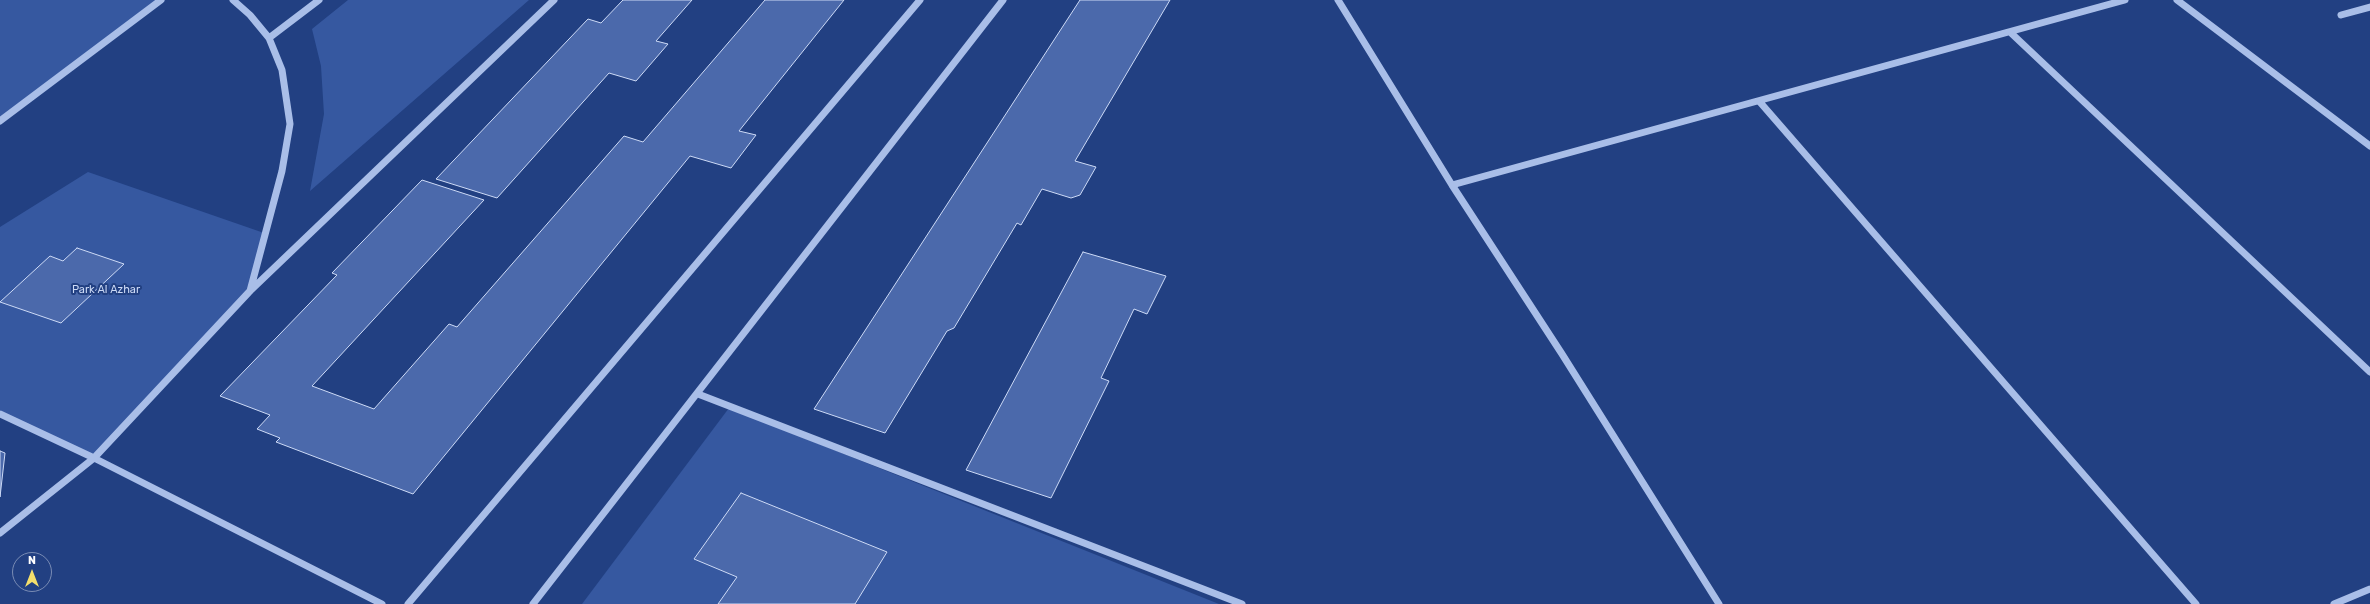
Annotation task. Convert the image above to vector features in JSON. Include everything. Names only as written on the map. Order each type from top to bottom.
[{"type":"street","points":[[0,121],[161,0]]},
{"type":"street","points":[[233,0],[250,15],[269,38],[282,70],[290,124],[282,171],[264,233],[250,291]]},
{"type":"street","points":[[269,38],[319,0]]},
{"type":"street","points":[[0,533],[94,458],[250,291],[554,0]]},
{"type":"street","points":[[408,604],[920,0]]},
{"type":"street","points":[[533,604],[698,394],[1003,0]]},
{"type":"street","points":[[1338,0],[1452,185],[1562,354],[1719,604]]},
{"type":"street","points":[[1452,185],[2125,0]]},
{"type":"street","points":[[2177,0],[2370,146]]},
{"type":"street","points":[[2341,15],[2370,7]]},
{"type":"street","points":[[2010,32],[2370,372]]},
{"type":"street","points":[[1759,101],[2196,604]]},
{"type":"street","points":[[698,394],[1242,604]]},
{"type":"street","points":[[0,414],[94,458],[382,604]]},
{"type":"street","points":[[2334,604],[2370,589]]},
{"type":"green space","points":[[0,0],[161,0],[0,121]]},
{"type":"green space","points":[[348,0],[529,0],[310,191],[324,114],[321,66],[312,29]]},
{"type":"green space","name":"Park Al Azhar","points":[[88,172],[264,233],[250,291],[94,458],[0,414],[0,227]]},
{"type":"green space","points":[[729,408],[1219,604],[582,604]]},
{"type":"building","points":[[623,0],[692,0],[656,41],[668,44],[636,81],[609,73],[497,198],[436,179],[588,19],[601,23]]},
{"type":"building","points":[[765,0],[844,0],[739,131],[756,135],[731,168],[690,156],[413,494],[276,442],[280,438],[257,429],[270,415],[220,396],[337,275],[332,273],[422,180],[484,200],[312,386],[374,409],[449,324],[457,327],[624,136],[643,142]]},
{"type":"building","points":[[1080,0],[1170,0],[1075,161],[1096,167],[1080,195],[1071,198],[1042,189],[1021,225],[1017,223],[954,328],[947,331],[885,433],[814,409]]},
{"type":"building","points":[[77,248],[124,264],[61,323],[0,302],[50,256],[63,261]]},
{"type":"building","points":[[1083,252],[1166,276],[1147,314],[1134,309],[1101,378],[1109,381],[1051,498],[966,470]]},
{"type":"building","points":[[0,451],[5,453],[0,497]]},
{"type":"building","points":[[741,493],[887,552],[855,604],[718,604],[737,577],[694,559]]}]
